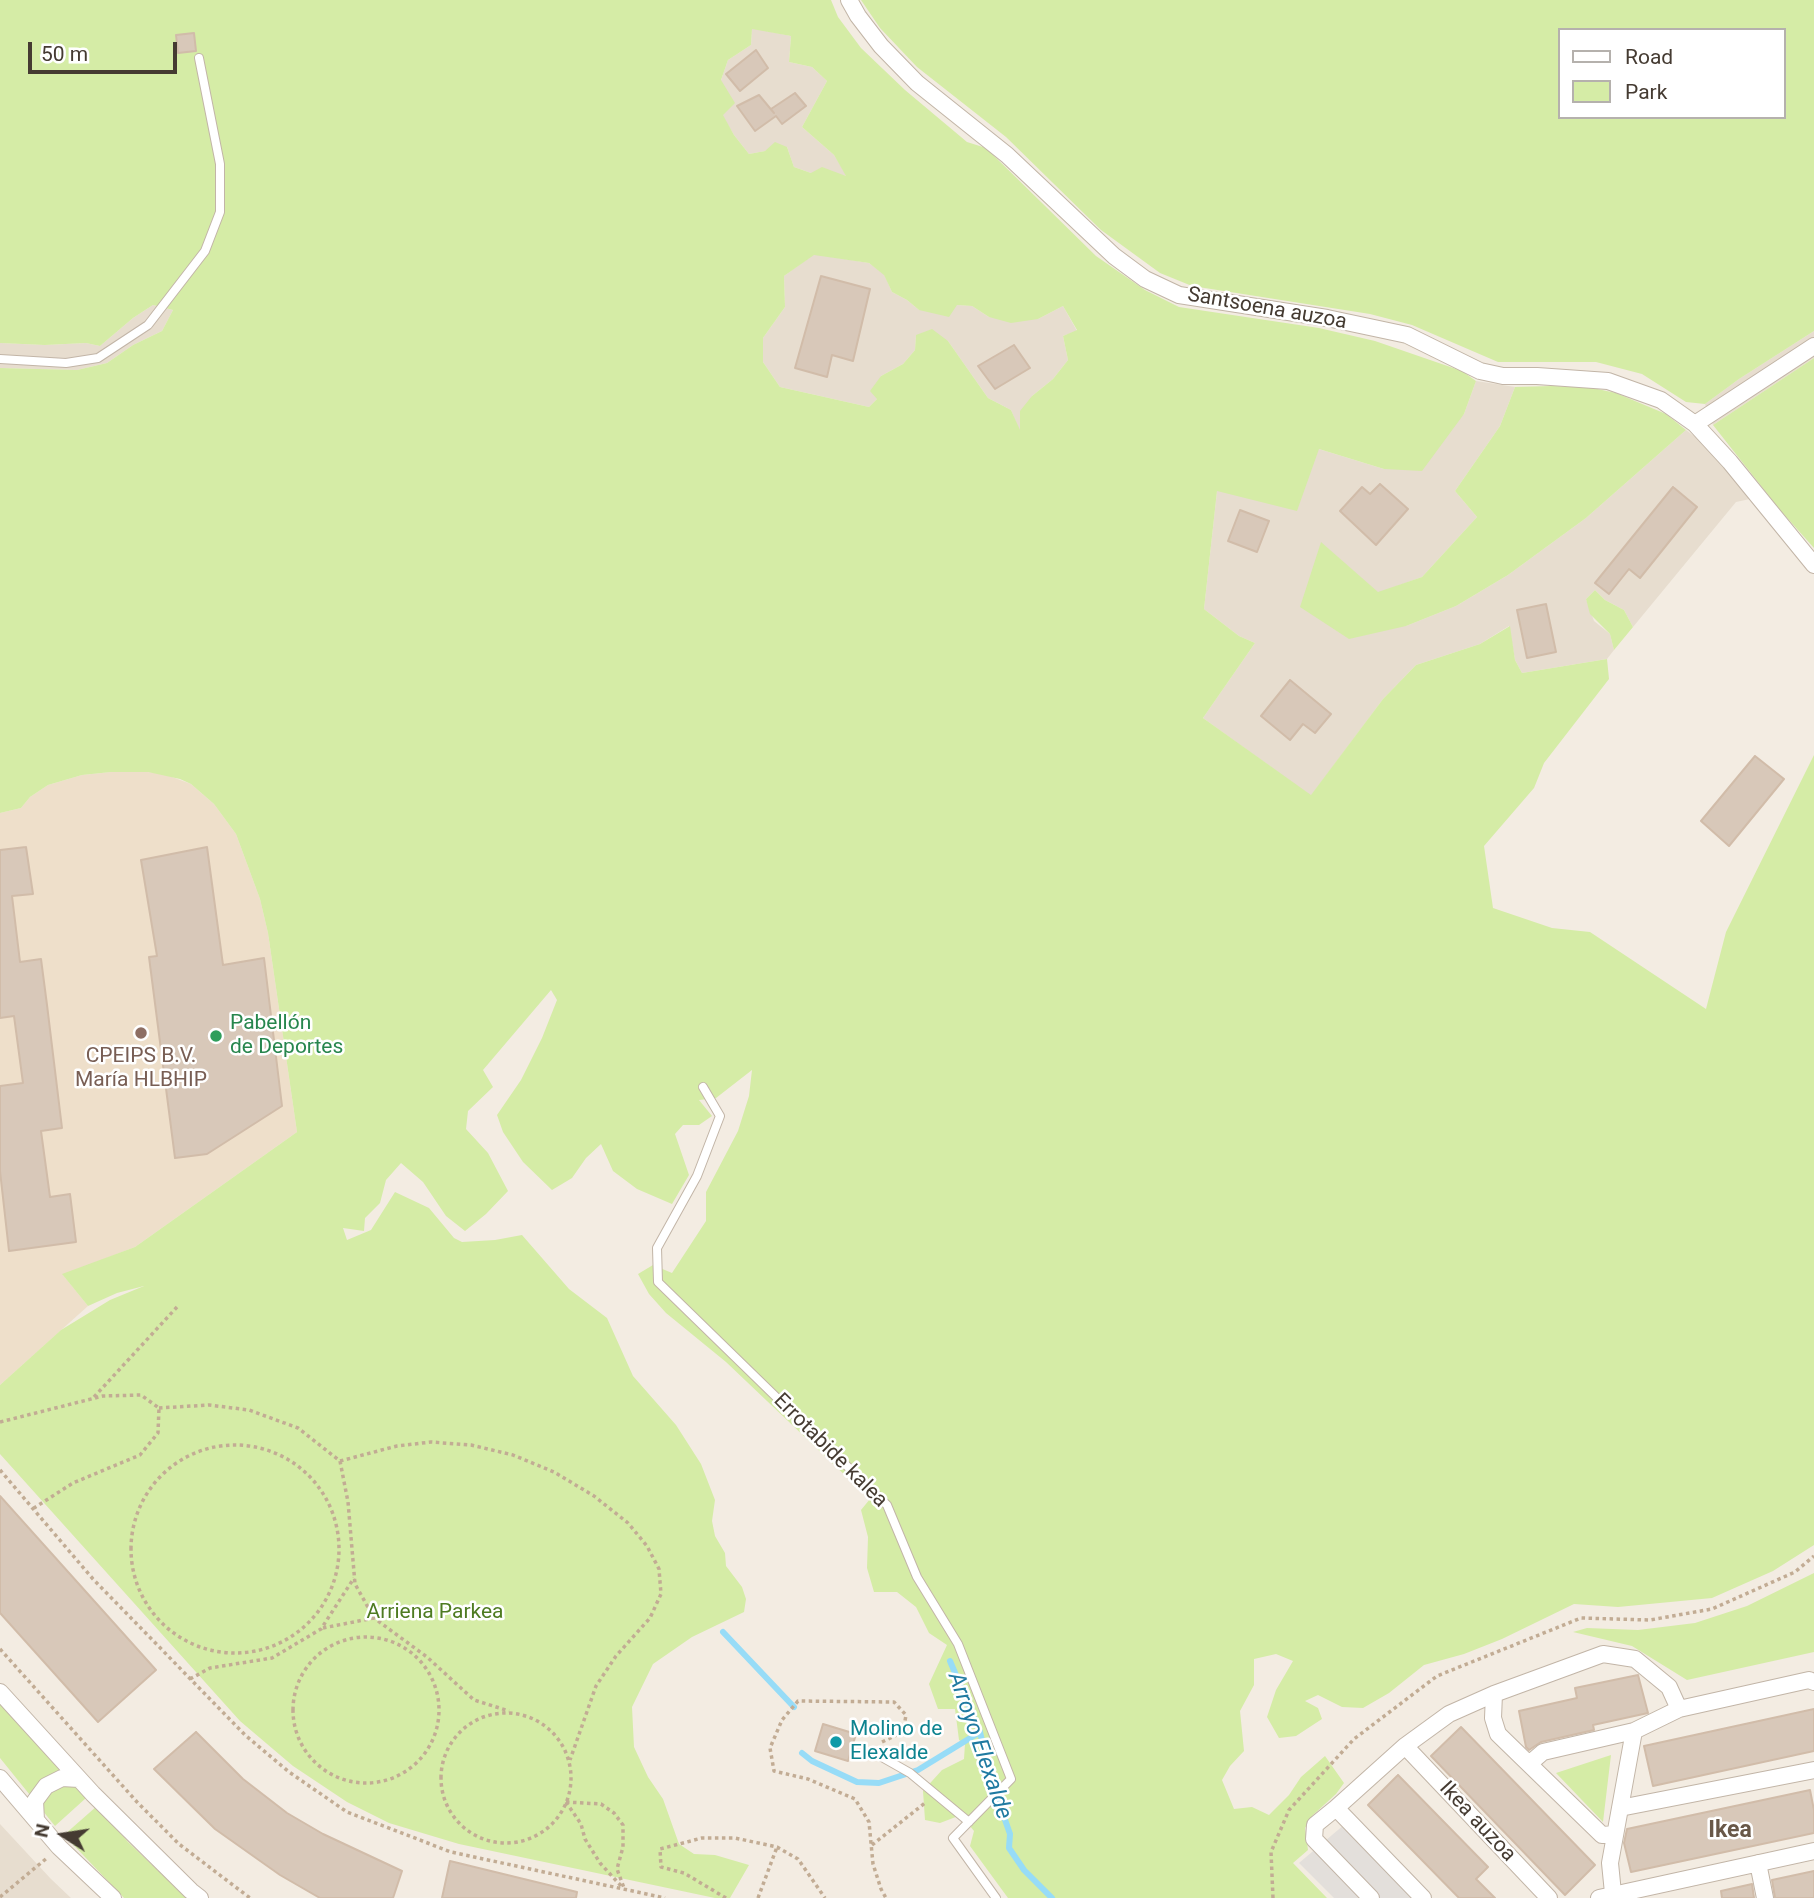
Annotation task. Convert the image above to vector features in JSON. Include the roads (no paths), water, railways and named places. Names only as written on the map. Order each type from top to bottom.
[{"type":"street","name":"Santsoena auzoa","points":[[849,0],[881,46],[917,83],[1007,155],[1114,256],[1145,279],[1179,295],[1326,318],[1406,335],[1480,371],[1503,376],[1608,381],[1661,400],[1695,424],[1730,462],[1814,565]]},
{"type":"street","points":[[1695,424],[1814,346]]},
{"type":"street","points":[[1371,1898],[1314,1839],[1315,1825],[1405,1745],[1449,1714],[1494,1694],[1604,1654],[1635,1659],[1669,1687],[1679,1709]]},
{"type":"street","points":[[1529,1764],[1543,1752],[1634,1731],[1679,1709],[1809,1680],[1814,1682]]},
{"type":"street","points":[[0,1692],[79,1779],[200,1898]]},
{"type":"street","points":[[1494,1694],[1493,1718],[1498,1734],[1602,1835],[1615,1834]]},
{"type":"street","points":[[1634,1731],[1609,1863],[1606,1896],[1814,1851]]},
{"type":"street","name":"Ikea auzoa","points":[[1405,1745],[1549,1898]]},
{"type":"street","points":[[1620,1808],[1814,1770]]},
{"type":"street","points":[[0,1778],[59,1847],[113,1898]]},
{"type":"street","points":[[36,1820],[35,1801],[47,1786],[62,1778],[79,1779]]},
{"type":"street","points":[[1336,1808],[1423,1898]]},
{"type":"street","points":[[1758,1863],[1765,1898]]},
{"type":"lane","points":[[0,359],[66,363],[98,358],[148,325],[205,251],[220,212],[220,164],[199,58]]},
{"type":"lane","name":"Errotabide kalea","points":[[702,1087],[720,1116],[697,1176],[657,1248],[658,1282],[887,1505],[917,1577],[958,1644],[1011,1779],[953,1838],[996,1898]]},
{"type":"lane","points":[[880,1756],[910,1773],[969,1822]]},
{"type":"waterway","points":[[723,1632],[794,1707]]},
{"type":"waterway","name":"Arroyo Elexalde","points":[[950,1661],[980,1732],[991,1780],[1010,1834],[1009,1848],[1024,1870],[1052,1898]]},
{"type":"waterway","points":[[802,1753],[812,1761],[857,1782],[879,1783],[918,1770],[980,1732]]},
{"type":"place","name":"CPEIPS B.V. María HLBHIP","points":[[141,1033]]},
{"type":"place","name":"Pabellón de Deportes","points":[[216,1036]]},
{"type":"place","name":"Molino de Elexalde","points":[[836,1742]]},
{"type":"district","name":"Ikea","points":[[1730,1831]]},
{"type":"park label","name":"Arriena Parkea","points":[[435,1613]]}]
